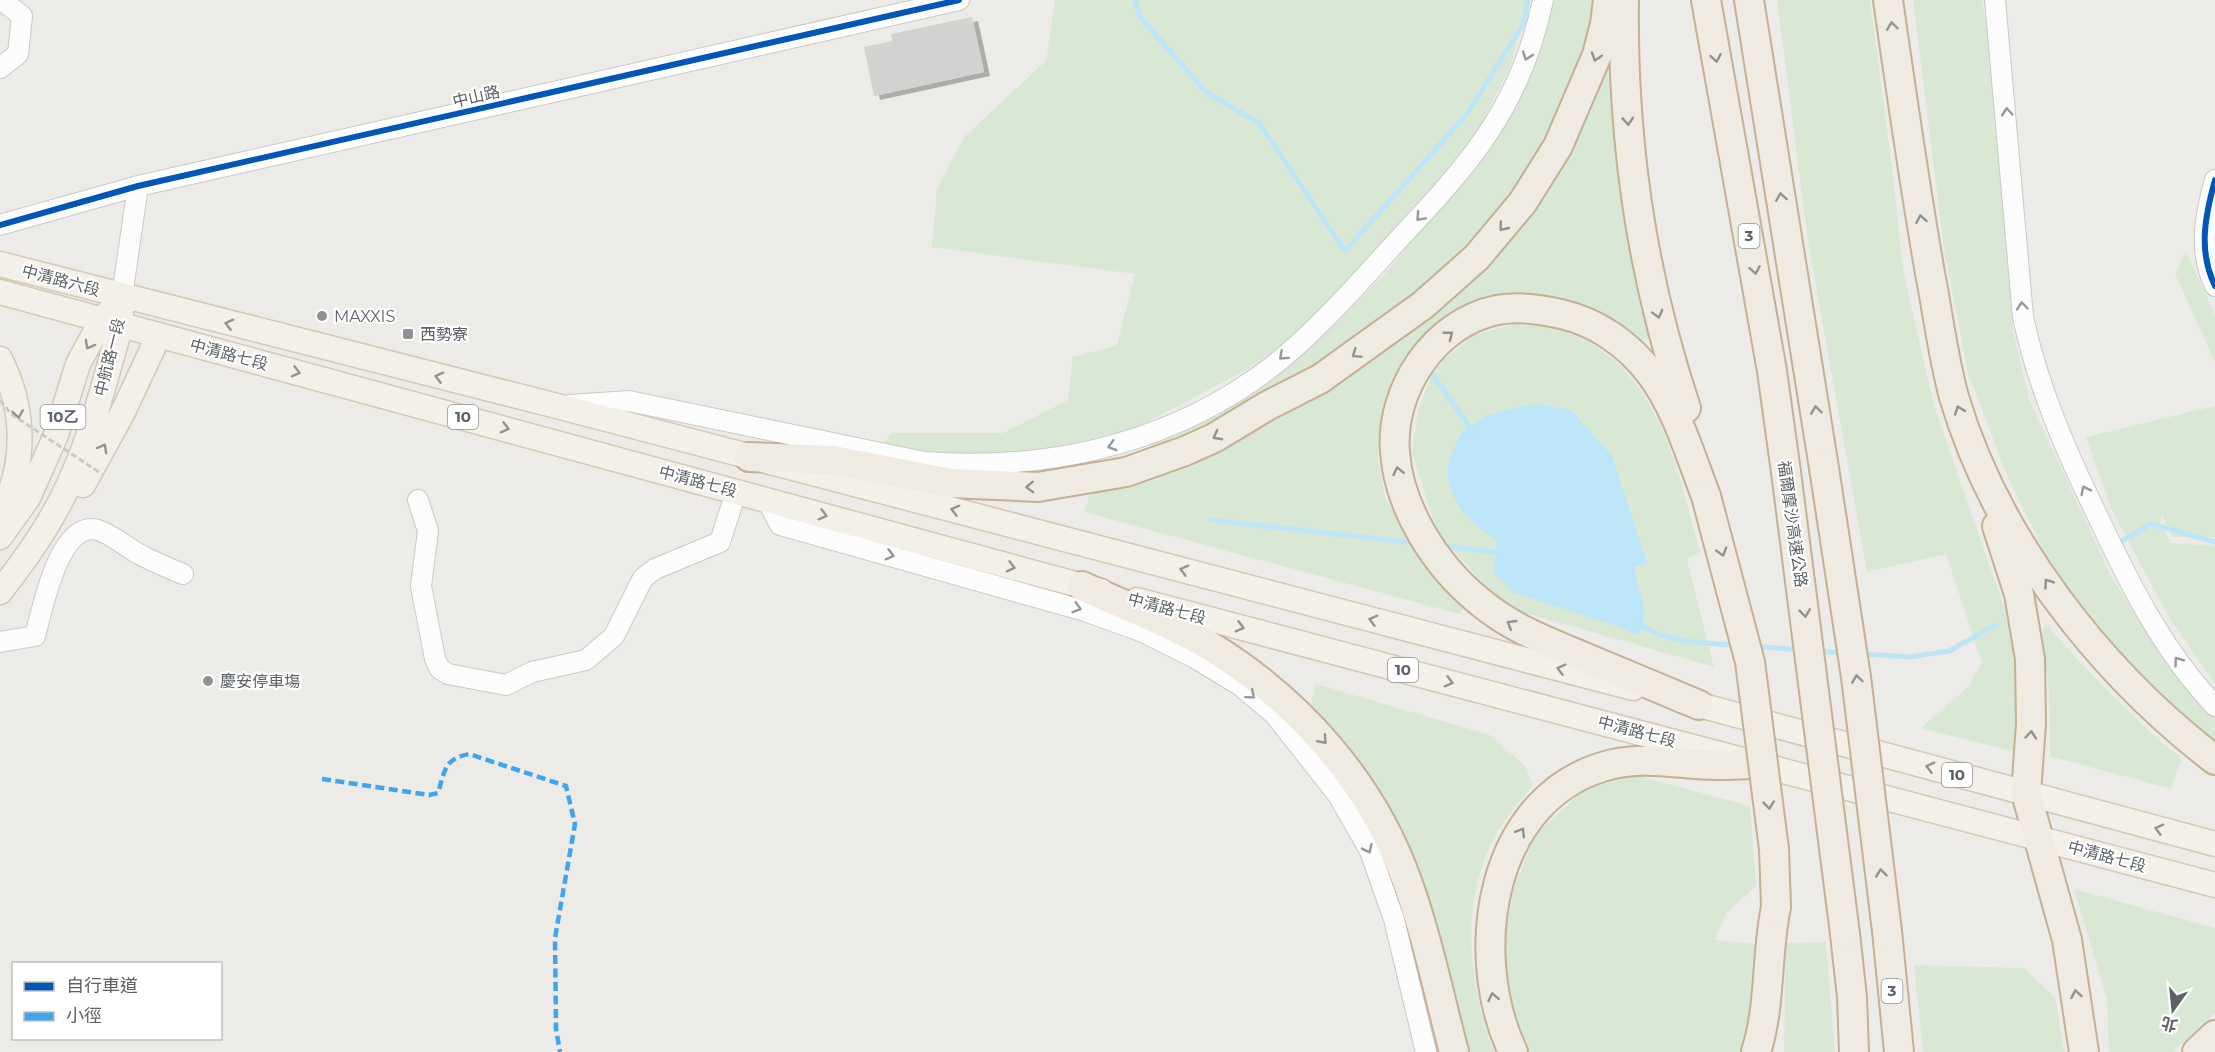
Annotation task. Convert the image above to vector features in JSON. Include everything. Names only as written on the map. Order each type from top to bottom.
[{"type":"highway","points":[[749,457],[833,460],[960,484],[1038,487],[1126,472],[1166,459],[1214,438],[1267,406],[1320,380],[1424,305],[1483,250],[1542,174],[1573,117],[1597,55],[1608,0]]},
{"type":"highway","points":[[1624,0],[1625,83],[1636,199],[1656,305],[1696,439],[1706,496],[1750,662],[1774,849],[1781,966],[1777,1052]]},
{"type":"highway","name":"福爾摩沙高速公路","points":[[1706,0],[1772,371],[1845,934],[1852,997],[1854,1052]]},
{"type":"highway","name":"3","points":[[1749,0],[1856,677],[1887,931],[1899,1052]]},
{"type":"highway","points":[[1888,0],[1915,187],[1954,396],[1977,461],[1985,501],[2010,562],[2026,626],[2032,692],[2026,793],[2067,940],[2084,1052]]},
{"type":"highway","points":[[1699,705],[1544,642],[1494,613],[1462,585],[1434,552],[1421,532],[1402,487],[1395,441],[1398,413],[1403,395],[1420,363],[1432,348],[1454,330],[1478,316],[1514,308],[1566,315],[1613,337],[1652,375],[1677,420],[1706,496]]},
{"type":"highway","points":[[1977,461],[2036,565],[2083,630],[2142,695],[2215,760]]},
{"type":"highway","points":[[1082,586],[1212,647],[1260,681],[1302,717],[1338,757],[1371,807],[1406,879],[1454,1052]]},
{"type":"highway","points":[[1512,1052],[1499,1018],[1491,983],[1490,927],[1505,863],[1534,812],[1576,778],[1611,764],[1649,760],[1716,765],[1763,764]]},
{"type":"highway","points":[[1756,1052],[1768,975],[1769,940],[1776,907]]},
{"type":"highway","points":[[2197,1052],[2215,1035]]},
{"type":"main road","name":"中清路六段","points":[[0,264],[122,296]]},
{"type":"main road","name":"中清路六段","points":[[0,292],[111,323]]},
{"type":"main road","name":"中清路七段","points":[[122,296],[557,406],[1699,705],[2215,844]]},
{"type":"main road","name":"中航路一段","points":[[0,592],[45,529],[73,476],[87,440],[111,323],[122,296]]},
{"type":"main road","name":"中清路七段","points":[[111,323],[1082,586],[2215,885]]},
{"type":"main road","name":"中航路一段","points":[[0,537],[28,498],[45,464],[64,413],[78,364],[111,323]]},
{"type":"main road","points":[[45,529],[80,489],[123,412],[159,335]]},
{"type":"main road","points":[[0,359],[14,391],[20,429],[14,483],[0,516]]},
{"type":"street","points":[[0,68],[18,54],[22,16],[2,0]]},
{"type":"street","name":"中山路","points":[[0,225],[138,186],[959,0]]},
{"type":"street","points":[[557,406],[629,401],[924,462],[956,465],[1019,463],[1083,454],[1174,424],[1212,406],[1257,378],[1325,318],[1452,183],[1491,132],[1519,78],[1538,25],[1543,0]]},
{"type":"street","points":[[1995,0],[2023,316],[2029,343],[2067,453],[2131,586],[2168,647],[2215,706]]},
{"type":"street","points":[[2215,180],[2205,219],[2204,248],[2215,286]]},
{"type":"street","points":[[122,296],[138,186]]},
{"type":"street","points":[[418,500],[428,531],[423,552],[421,586],[435,659],[440,669],[448,674],[506,685],[532,672],[586,660],[596,655],[614,636],[644,578],[655,569],[720,542],[736,492]]},
{"type":"street","points":[[766,500],[780,525],[1085,611],[1143,632],[1195,658],[1249,693],[1274,714],[1338,795],[1370,851],[1394,919],[1426,1052]]},
{"type":"street","points":[[0,642],[35,636],[55,565],[74,536],[84,530],[97,530],[149,560],[183,574]]},
{"type":"path","points":[[0,400],[11,414],[102,474]]},
{"type":"green space","points":[[1055,0],[1528,0],[1511,65],[1469,150],[1302,331],[1248,369],[1134,429],[1028,453],[953,455],[882,446],[891,433],[1003,433],[1068,400],[1073,357],[1117,345],[1135,274],[932,247],[937,188],[965,136],[1046,61]]},
{"type":"green space","points":[[1552,0],[1598,0],[1571,96],[1508,208],[1420,290],[1327,359],[1218,421],[1147,453],[1159,434],[1298,356],[1383,276],[1476,164],[1517,107],[1548,22]]},
{"type":"green space","points":[[1777,0],[1870,0],[1903,270],[1934,406],[2005,610],[2020,690],[2015,752],[1921,728],[1968,687],[1982,663],[1946,554],[1867,572],[1808,241]]},
{"type":"green space","points":[[1913,0],[1982,0],[1990,48],[2013,331],[2029,399],[2111,576],[2167,665],[2215,719],[2215,737],[2209,746],[2094,630],[2052,568],[2007,475],[1968,373],[1944,249]]},
{"type":"green space","points":[[1607,56],[1617,58],[1653,338],[1633,342],[1490,304],[1389,410],[1377,454],[1385,497],[1429,569],[1466,604],[1459,614],[1084,512],[1091,491],[1210,454],[1287,413],[1349,375],[1542,198],[1575,143]]},
{"type":"green space","points":[[2186,251],[2215,315],[2215,362],[2175,274]]},
{"type":"green space","points":[[1514,324],[1560,329],[1594,345],[1621,366],[1642,392],[1658,420],[1671,451],[1700,552],[1687,559],[1714,667],[1505,607],[1437,532],[1412,452],[1418,410],[1431,377],[1444,359],[1472,336]]},
{"type":"green space","points":[[2215,406],[2215,537],[2172,537],[2162,515],[2160,525],[2172,543],[2215,546],[2215,684],[2168,616],[2111,508],[2086,437]]},
{"type":"green space","points":[[2045,623],[2110,694],[2182,759],[2171,789],[2050,756],[2049,690],[2041,639]]},
{"type":"green space","points":[[1316,684],[1490,735],[1526,767],[1533,785],[1503,823],[1486,855],[1473,910],[1471,939],[1473,969],[1485,1025],[1494,1052],[1464,1052],[1436,927],[1310,709]]},
{"type":"green space","points":[[1638,776],[1750,806],[1756,886],[1726,913],[1715,940],[1757,944],[1744,1052],[1529,1052],[1514,1033],[1501,955],[1513,891],[1535,835],[1580,793],[1611,779]]},
{"type":"green space","points":[[2074,889],[2215,928],[2215,1013],[2172,1052],[2109,1052],[2107,999]]},
{"type":"green space","points":[[1826,942],[1835,1052],[1784,1052],[1786,943]]},
{"type":"green space","points":[[1914,965],[2023,968],[2055,997],[2064,1052],[1923,1052]]},
{"type":"water","points":[[1537,404],[1571,410],[1612,456],[1647,563],[1634,567],[1645,612],[1639,636],[1617,626],[1512,592],[1494,573],[1497,540],[1474,523],[1464,512],[1450,488],[1449,460],[1463,431],[1490,415]]},
{"type":"building","points":[[972,17],[984,72],[874,96],[864,47],[892,41],[891,34]]},
{"type":"waterway","points":[[1135,0],[1140,17],[1207,93],[1259,123],[1345,251],[1466,115],[1523,25],[1528,0]]},
{"type":"waterway","points":[[1429,369],[1473,432]]},
{"type":"waterway","points":[[1211,520],[1417,543]]},
{"type":"waterway","points":[[2120,542],[2151,524],[2215,542]]},
{"type":"waterway","points":[[1443,546],[1501,553]]},
{"type":"waterway","points":[[1636,622],[1659,634],[1684,641],[1736,645]]},
{"type":"waterway","points":[[1862,654],[1910,657],[1949,651],[1996,625]]},
{"type":"waterway","points":[[1754,646],[1799,650]]},
{"type":"waterway","points":[[1817,651],[1844,653]]},
{"type":"marked path","points":[[322,779],[429,795],[438,793],[444,772],[450,762],[469,754],[566,786],[575,824],[555,938],[556,1029],[560,1052]]},
{"type":"cycle path","points":[[0,225],[138,186],[959,0]]},
{"type":"cycle path","points":[[2215,180],[2208,207],[2205,233],[2206,260],[2215,286]]},
{"type":"place","name":"MAXXIS","points":[[322,316]]},
{"type":"place","name":"西勢寮","points":[[408,334]]},
{"type":"place","name":"慶安停車塲","points":[[208,681]]}]
